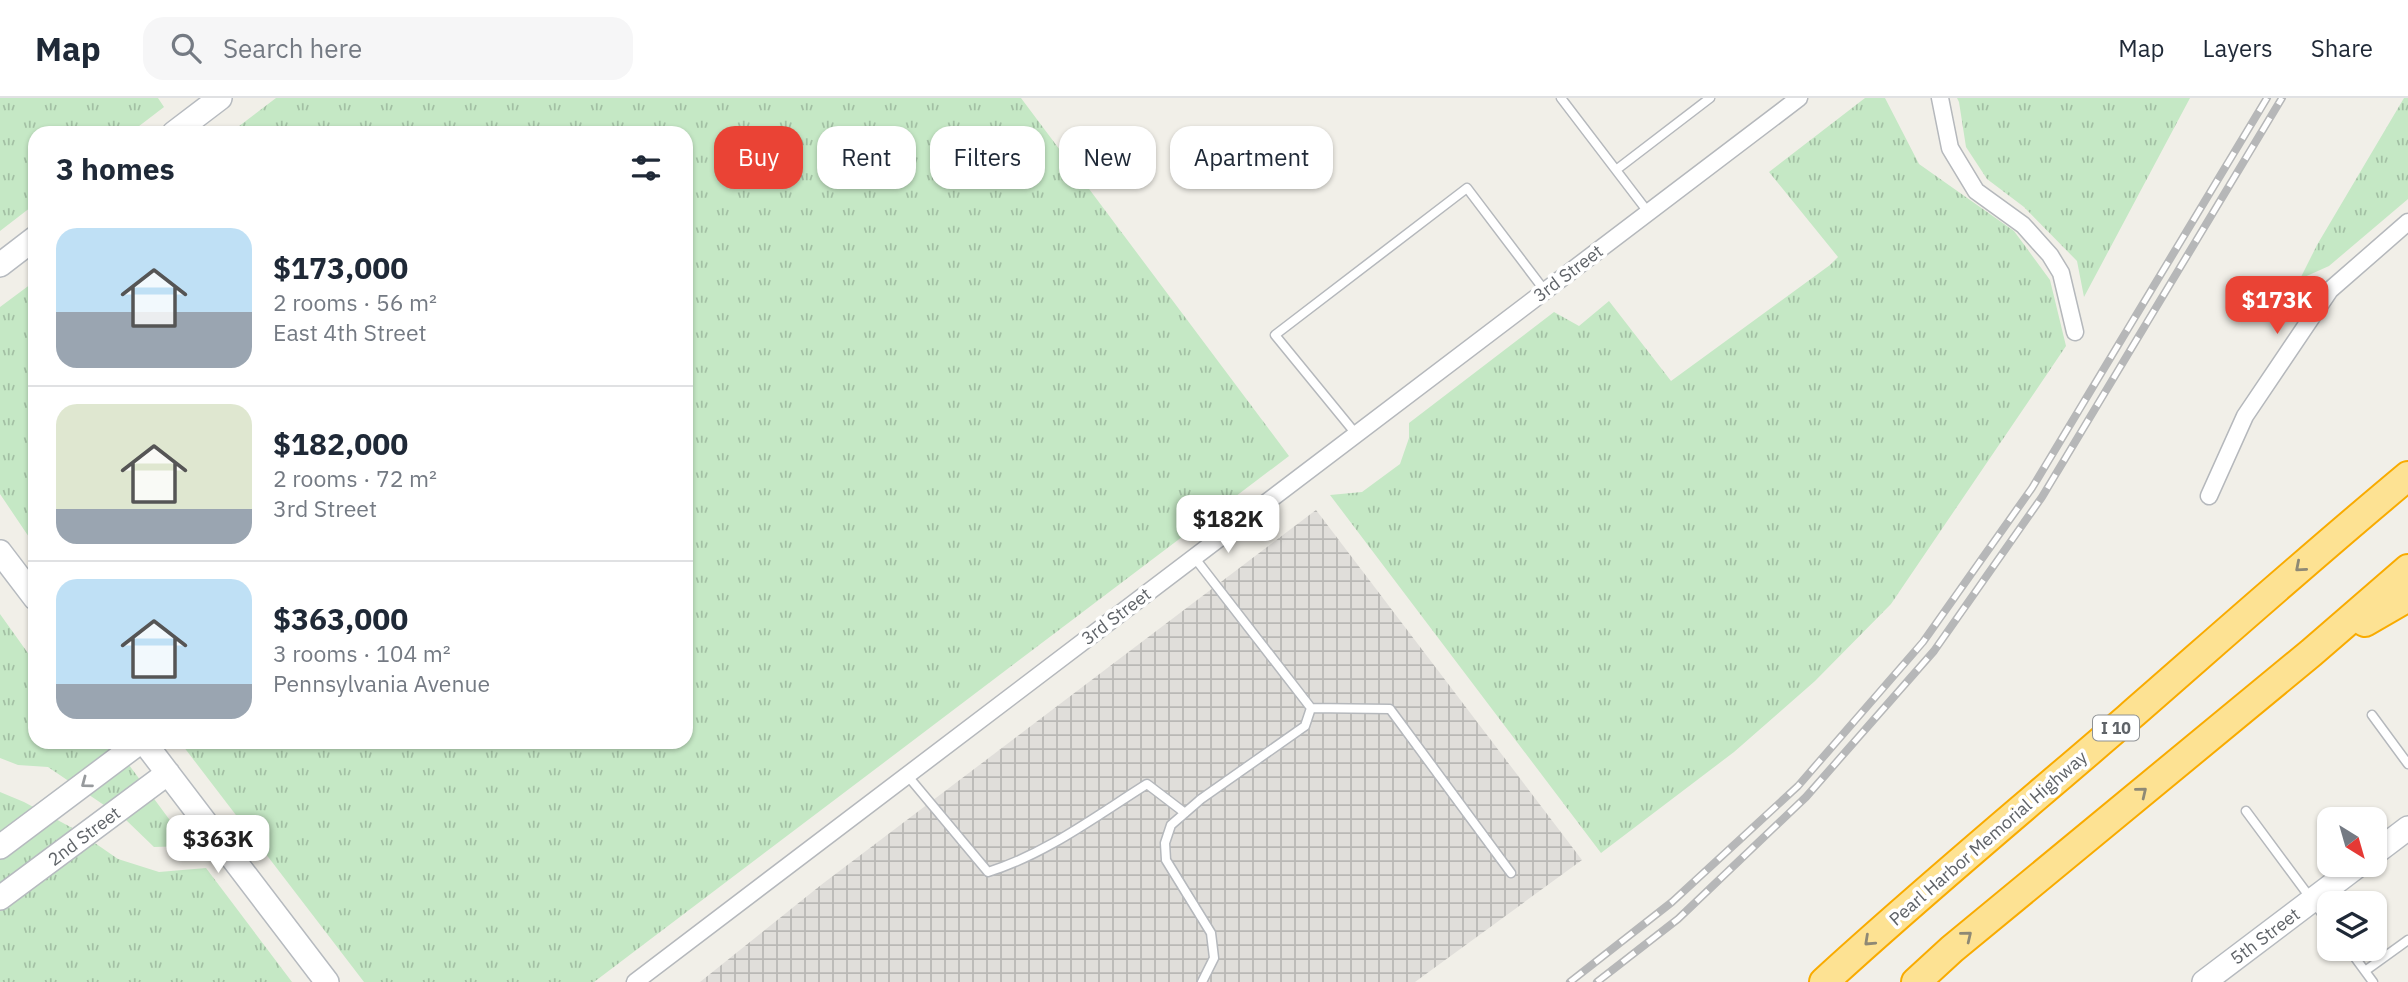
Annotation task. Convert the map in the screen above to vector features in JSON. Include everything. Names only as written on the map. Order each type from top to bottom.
[{"type":"highway","points":[[2330,541],[2408,462]]},
{"type":"highway","name":"Pearl Harbor Memorial Highway","points":[[1824,982],[1910,902],[2408,476]]},
{"type":"highway","points":[[1916,982],[1952,949],[2311,653],[2408,569]]},
{"type":"highway","points":[[2311,653],[2408,597]]},
{"type":"street","points":[[183,126],[220,98]]},
{"type":"street","name":"3rd Street","points":[[635,982],[1799,98]]},
{"type":"street","points":[[1940,98],[1950,148],[1976,191],[2023,225],[2050,255],[2061,273],[2075,332]]},
{"type":"street","points":[[2209,496],[2245,416],[2330,290],[2408,222]]},
{"type":"street","points":[[0,265],[28,243]]},
{"type":"street","points":[[0,552],[28,589]]},
{"type":"street","points":[[0,847],[133,749]]},
{"type":"street","points":[[148,749],[327,982]]},
{"type":"street","name":"2nd Street","points":[[0,898],[168,773]]},
{"type":"street","points":[[2387,844],[2408,828]]},
{"type":"street","name":"5th Street","points":[[2204,982],[2343,877]]},
{"type":"lane","points":[[1561,98],[1648,212]]},
{"type":"lane","points":[[1616,170],[1710,98]]},
{"type":"lane","points":[[1356,434],[1275,335],[1467,188],[1545,291]]},
{"type":"lane","points":[[1194,557],[1311,708]]},
{"type":"lane","points":[[1202,982],[1214,958],[1211,933],[1166,860],[1165,843],[1171,825],[1201,799],[1305,726],[1311,708]]},
{"type":"lane","points":[[1311,708],[1390,709],[1511,873]]},
{"type":"lane","points":[[2372,715],[2408,764]]},
{"type":"lane","points":[[907,775],[988,872],[1011,865],[1057,841],[1147,784],[1185,813]]},
{"type":"lane","points":[[2246,811],[2317,907]]},
{"type":"lane","points":[[2365,971],[2408,940]]},
{"type":"lane","points":[[2358,961],[2373,982]]},
{"type":"shaded area","points":[[1316,510],[1582,860],[1415,982],[700,982],[821,885]]},
{"type":"green space","points":[[0,98],[158,98],[164,107],[139,126],[28,126],[28,209],[0,231]]},
{"type":"green space","points":[[276,98],[1021,98],[1042,126],[930,126],[930,189],[1045,189],[1045,130],[1059,149],[1059,189],[1089,189],[1289,456],[594,982],[364,982],[185,749],[693,749],[693,126],[239,126]]},
{"type":"green space","points":[[1865,98],[1885,98],[1919,164],[2014,231],[2050,280],[2066,346],[1891,604],[1815,681],[1734,752],[1601,853],[1330,495],[1362,492],[1400,464],[1409,438],[1409,423],[1554,312],[1579,326],[1609,301],[1671,381],[1830,265],[1838,257],[1769,172]]},
{"type":"green space","points":[[1957,98],[2190,98],[2084,297],[2077,261],[2024,207],[1987,179],[1966,147]]},
{"type":"green space","points":[[2404,98],[2408,98],[2408,199],[2329,266],[2300,279],[2317,245]]},
{"type":"green space","points":[[28,286],[28,536],[0,494],[0,307]]},
{"type":"green space","points":[[0,614],[28,653],[28,749],[117,749],[189,846],[154,847],[126,820],[48,767],[18,765],[0,758]]},
{"type":"green space","points":[[0,792],[76,830],[118,859],[159,872],[206,868],[292,982],[0,982]]},
{"type":"railway","points":[[1570,982],[1672,902],[1798,786],[1923,642],[2032,488],[2267,98]]},
{"type":"railway","points":[[1597,982],[1678,919],[1806,797],[1934,651],[2042,497],[2282,98]]}]
